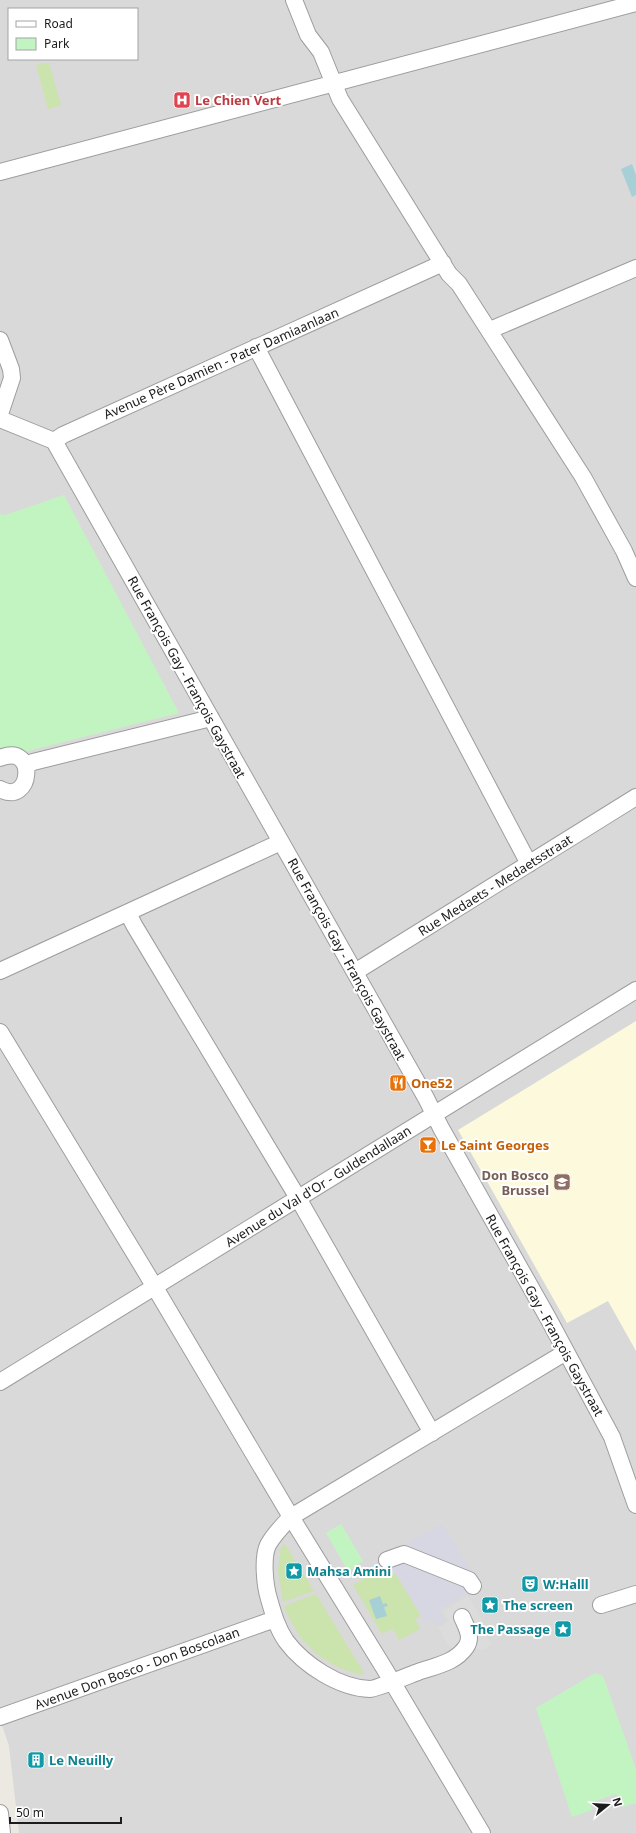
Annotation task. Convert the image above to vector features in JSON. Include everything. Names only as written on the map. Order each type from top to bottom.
[{"type":"street","points":[[294,0],[308,34],[321,52],[340,99],[449,274],[459,284],[490,330],[583,477],[624,551],[636,578]]},
{"type":"street","points":[[0,172],[636,4]]},
{"type":"street","name":"Avenue Père Damien - Pater Damiaanlaan","points":[[54,441],[63,435],[443,263]]},
{"type":"street","points":[[490,330],[636,268]]},
{"type":"street","points":[[0,340],[11,369],[12,378],[0,414]]},
{"type":"street","points":[[256,347],[529,864]]},
{"type":"street","points":[[0,419],[54,441]]},
{"type":"street","name":"Rue François Gay - François Gaystraat","points":[[54,441],[434,1114],[566,1352],[612,1437],[636,1505]]},
{"type":"street","points":[[26,766],[33,762],[211,718]]},
{"type":"street","points":[[0,758],[12,756],[22,761],[26,766],[27,778],[20,788],[9,792],[0,789]]},
{"type":"street","name":"Rue Medaets - Medaetsstraat","points":[[354,972],[636,797]]},
{"type":"street","points":[[0,971],[281,842]]},
{"type":"street","points":[[128,913],[298,1198],[432,1433]]},
{"type":"street","name":"Avenue du Val d'Or - Guldendallaan","points":[[0,1382],[636,990]]},
{"type":"street","points":[[0,1032],[155,1287],[291,1517],[392,1681],[482,1833]]},
{"type":"street","points":[[462,1616],[470,1634],[467,1646],[455,1659],[371,1690],[345,1684],[322,1674],[301,1658],[285,1640],[274,1619],[266,1590],[265,1568],[267,1546],[277,1530],[291,1517],[566,1352]]},
{"type":"street","points":[[387,1560],[404,1554],[469,1580],[473,1586]]},
{"type":"street","points":[[601,1605],[636,1594]]},
{"type":"street","name":"Avenue Don Bosco - Don Boscolaan","points":[[0,1717],[274,1619]]},
{"type":"street","points":[[0,1812],[2,1833]]},
{"type":"shaded area","points":[[0,0],[636,0],[636,1833],[19,1833],[9,1746],[0,1719]]},
{"type":"shaded area","name":"Don Bosco Brussel","points":[[636,1021],[636,1351],[608,1301],[567,1323],[458,1130]]},
{"type":"shaded area","points":[[442,1523],[478,1583],[467,1590],[468,1593],[439,1610],[445,1620],[436,1626],[433,1619],[426,1623],[385,1557]]},
{"type":"shaded area","points":[[468,1596],[483,1621],[480,1623],[491,1642],[491,1645],[483,1650],[459,1647],[450,1648],[438,1628],[449,1621],[443,1611]]},
{"type":"green space","points":[[49,63],[61,105],[48,109],[36,65]]},
{"type":"green space","points":[[64,495],[179,713],[0,758],[0,514],[5,515]]},
{"type":"green space","points":[[341,1524],[363,1561],[348,1571],[326,1533]]},
{"type":"green space","points":[[285,1544],[314,1591],[283,1602],[278,1571],[281,1546]]},
{"type":"green space","points":[[384,1569],[391,1576],[396,1573],[421,1616],[415,1619],[420,1629],[399,1640],[393,1629],[382,1634],[353,1585],[371,1574],[376,1574]]},
{"type":"green space","points":[[316,1594],[364,1673],[361,1675],[334,1665],[313,1651],[304,1642],[290,1619],[284,1606]]},
{"type":"green space","points":[[595,1673],[603,1676],[636,1769],[636,1803],[622,1807],[616,1794],[590,1803],[592,1810],[572,1817],[536,1708]]},
{"type":"water","points":[[632,164],[636,175],[636,195],[632,197],[621,169]]},
{"type":"water","points":[[380,1596],[383,1604],[386,1603],[388,1606],[384,1607],[387,1616],[376,1619],[369,1600]]},
{"type":"place","name":"Le Chien Vert","points":[[182,100]]},
{"type":"place","name":"One52","points":[[398,1083]]},
{"type":"place","name":"Le Saint Georges","points":[[428,1145]]},
{"type":"place","name":"Don Bosco Brussel","points":[[562,1182]]},
{"type":"place","name":"Mahsa Amini","points":[[294,1571]]},
{"type":"place","name":"W:Halll","points":[[530,1584]]},
{"type":"place","name":"The screen","points":[[490,1605]]},
{"type":"place","name":"The Passage","points":[[563,1629]]},
{"type":"place","name":"Le Neuilly","points":[[36,1760]]}]
